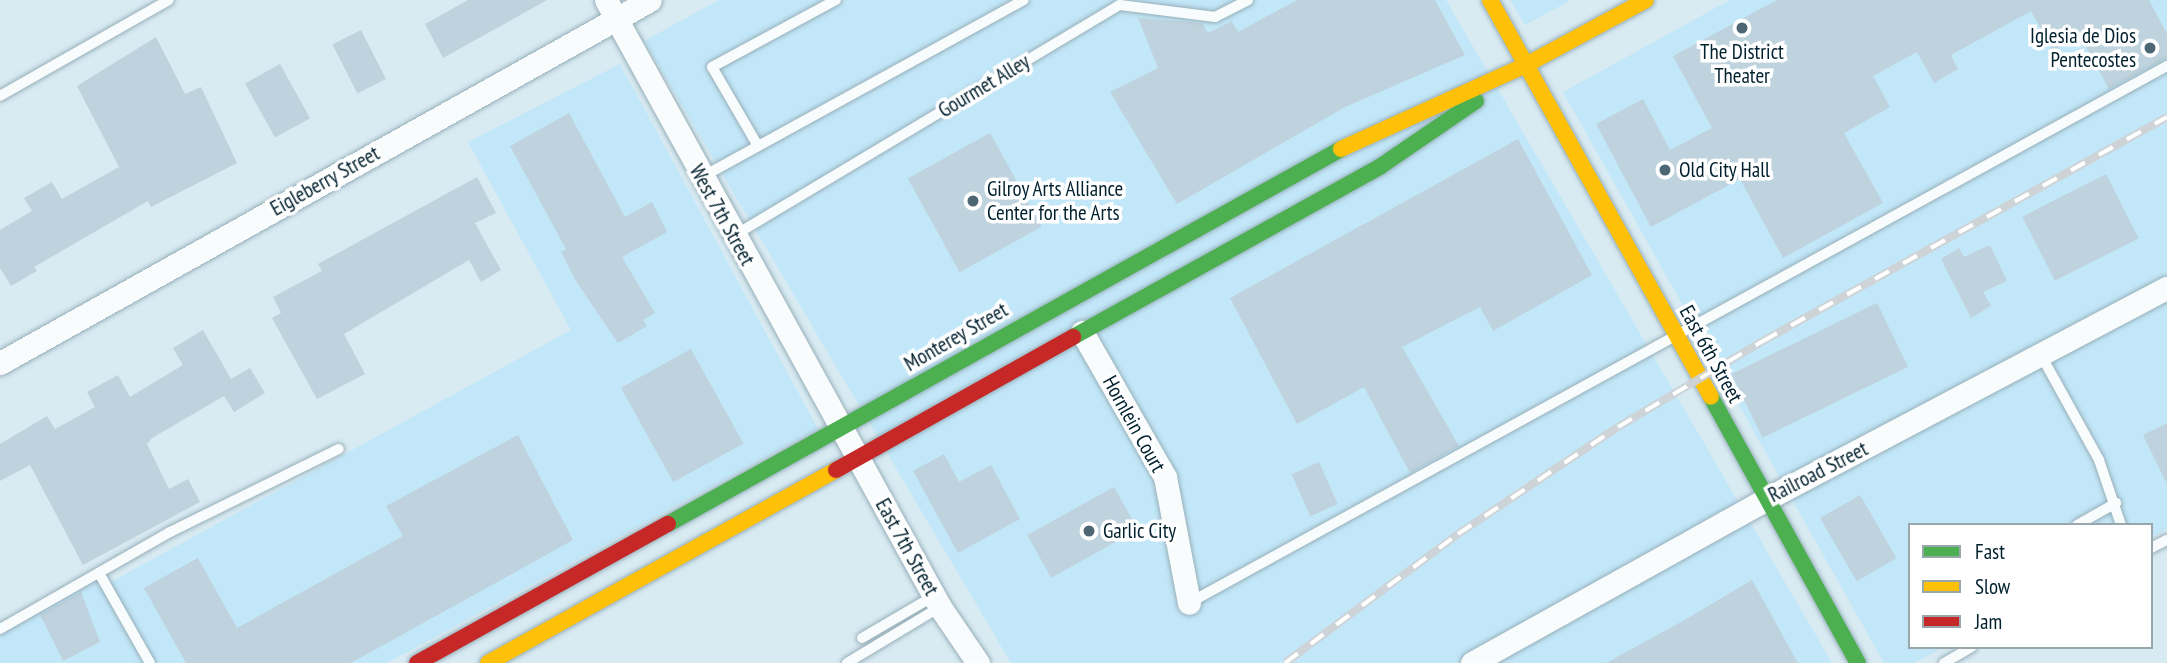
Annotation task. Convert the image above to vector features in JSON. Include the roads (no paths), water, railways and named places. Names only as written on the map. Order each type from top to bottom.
[{"type":"main road","name":"East 6th Street","points":[[1490,0],[1858,663]]},
{"type":"main road","name":"Monterey Street","points":[[417,663],[1366,135],[1526,65],[1646,0]]},
{"type":"main road","name":"Monterey Street","points":[[488,663],[1381,166],[1526,65]]},
{"type":"street","name":"Eigleberry Street","points":[[0,363],[611,9],[650,0]]},
{"type":"street","name":"West 7th Street","points":[[611,9],[840,428]]},
{"type":"street","name":"Railroad Street","points":[[1472,663],[1768,498],[2042,357],[2167,288]]},
{"type":"street","name":"Hornlein Court","points":[[1082,332],[1165,477],[1189,603]]},
{"type":"street","name":"East 7th Street","points":[[840,428],[937,602],[978,663]]},
{"type":"lane","points":[[0,96],[169,0]]},
{"type":"lane","points":[[758,146],[712,67],[836,0]]},
{"type":"lane","points":[[701,177],[1024,0]]},
{"type":"lane","name":"Gourmet Alley","points":[[733,236],[1120,5],[1215,17],[1248,0]]},
{"type":"lane","points":[[1189,603],[1675,332],[2167,66]]},
{"type":"lane","points":[[2042,357],[2099,460],[2116,503],[2121,523]]},
{"type":"lane","points":[[0,629],[99,573],[339,449]]},
{"type":"lane","points":[[2081,523],[2116,503]]},
{"type":"lane","points":[[99,573],[149,663]]},
{"type":"lane","points":[[862,638],[937,602]]},
{"type":"lane","points":[[846,663],[869,651],[937,602]]},
{"type":"lane","points":[[1944,663],[1968,649]]},
{"type":"railway","points":[[1285,663],[1458,534],[1618,427],[1763,341],[2167,117]]},
{"type":"place","name":"The District Theater","points":[[1742,28]]},
{"type":"place","name":"Iglesia de Dios Pentecostes","points":[[2150,48]]},
{"type":"place","name":"Old City Hall","points":[[1665,170]]},
{"type":"place","name":"Gilroy Arts Alliance Center for the Arts","points":[[973,201]]},
{"type":"place","name":"Garlic City","points":[[1089,531]]}]
